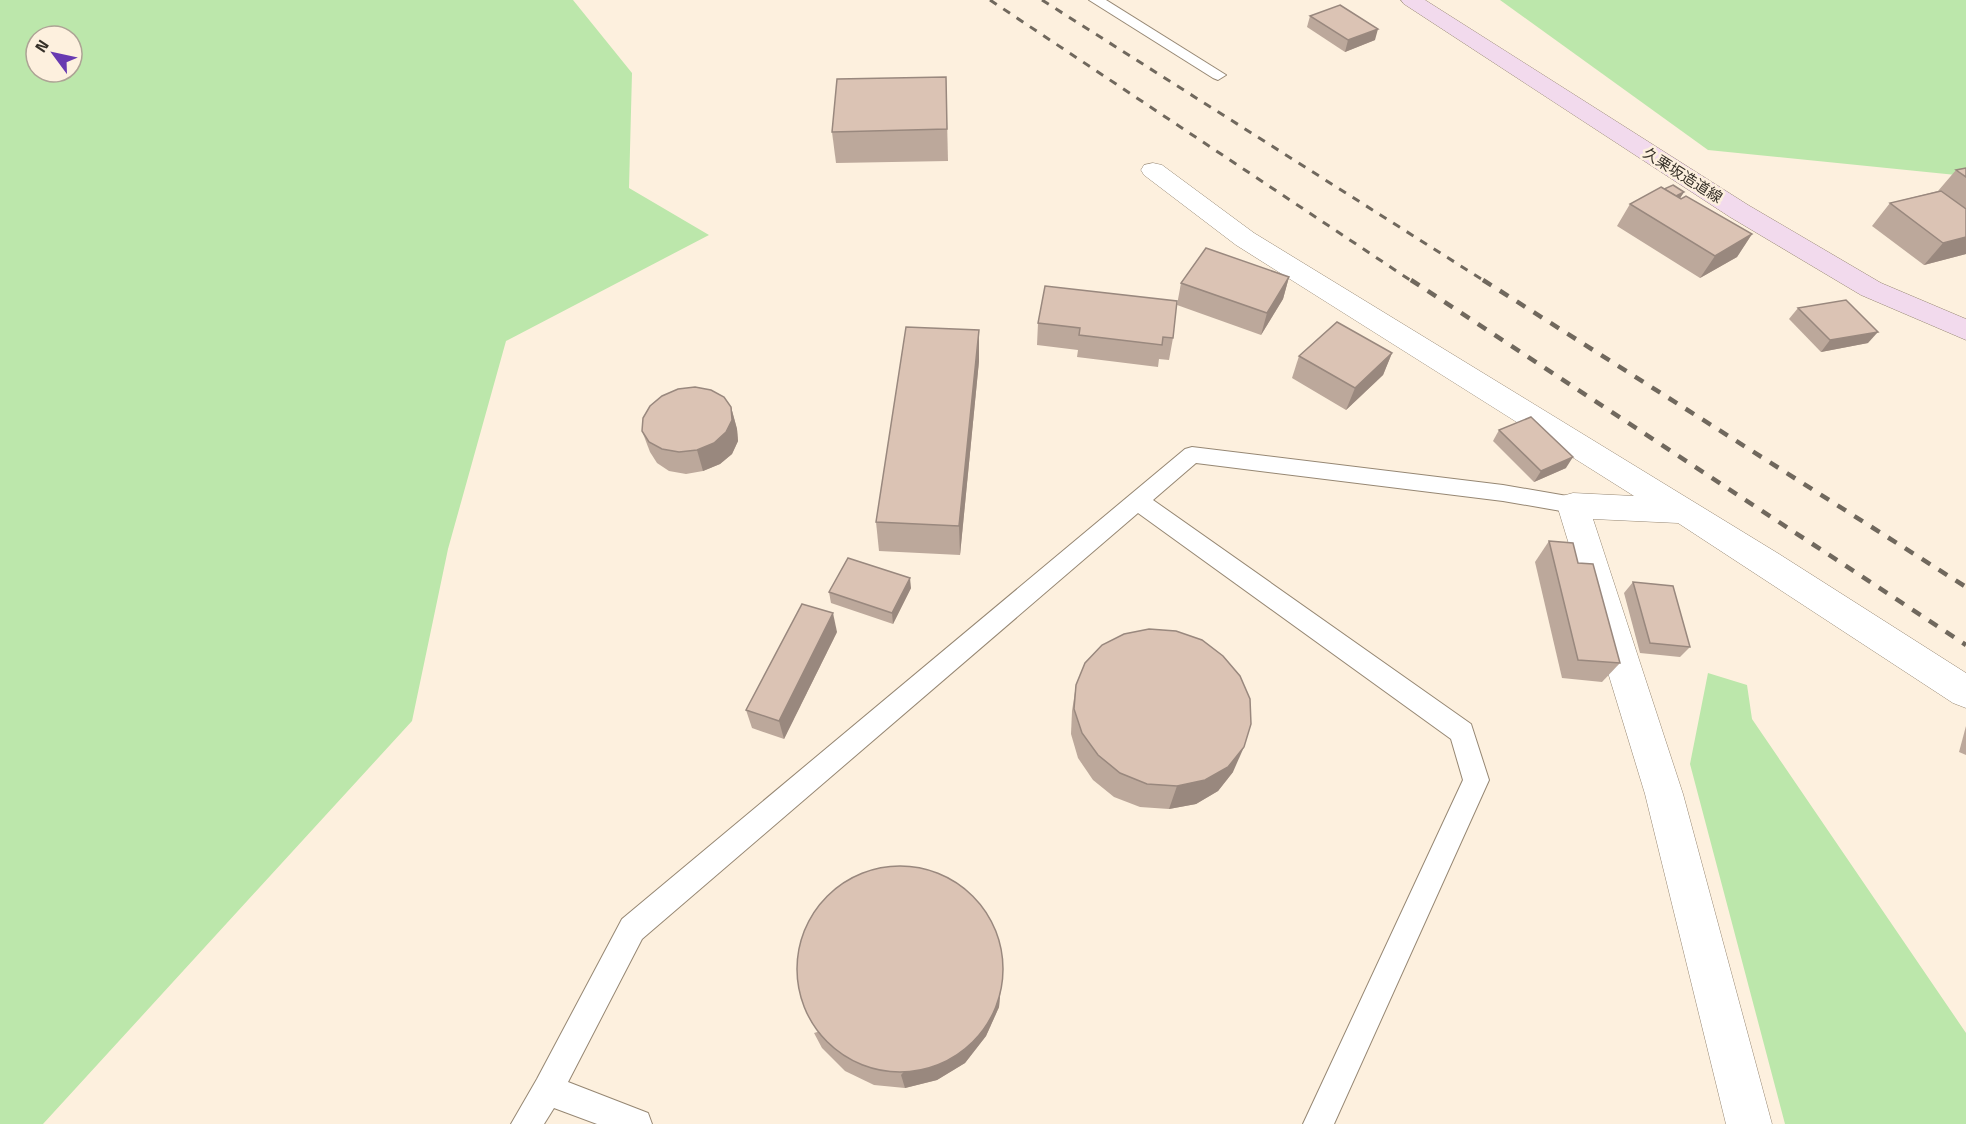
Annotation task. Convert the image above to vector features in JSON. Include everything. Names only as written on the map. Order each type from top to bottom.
[{"type":"main road","name":"久栗坂造道線","points":[[1411,0],[1739,211],[1871,289],[1966,330]]},
{"type":"street","points":[[1153,170],[1245,239],[1767,563],[1966,692]]},
{"type":"street","points":[[1683,512],[1573,505],[1664,794],[1749,1124]]},
{"type":"lane","points":[[1096,0],[1218,75]]},
{"type":"lane","points":[[526,1124],[548,1090],[632,928],[1192,455],[1503,493],[1573,505]]},
{"type":"lane","points":[[1138,501],[1462,732],[1476,780],[1318,1124]]},
{"type":"lane","points":[[548,1090],[637,1124]]},
{"type":"green space","points":[[0,0],[573,0],[632,73],[629,188],[709,235],[506,341],[448,549],[412,721],[43,1124],[0,1124]]},
{"type":"green space","points":[[1500,0],[1966,0],[1966,176],[1708,150]]},
{"type":"green space","points":[[1708,673],[1747,685],[1752,719],[1966,1033],[1966,1124],[1785,1124],[1690,764]]},
{"type":"building","points":[[1340,5],[1378,29],[1348,40],[1310,16]]},
{"type":"building","points":[[946,77],[947,129],[832,132],[837,79]]},
{"type":"building","points":[[1966,168],[1966,177],[1956,170]]},
{"type":"building","points":[[1673,185],[1684,192],[1676,196],[1664,189]]},
{"type":"building","points":[[1661,187],[1681,199],[1686,196],[1752,234],[1715,256],[1630,204]]},
{"type":"building","points":[[1941,191],[1966,209],[1966,237],[1943,243],[1890,203]]},
{"type":"building","points":[[1206,248],[1289,277],[1267,313],[1181,283]]},
{"type":"building","points":[[1045,286],[1177,301],[1173,338],[1163,337],[1162,345],[1079,335],[1080,328],[1038,323]]},
{"type":"building","points":[[1846,300],[1878,332],[1830,340],[1798,308]]},
{"type":"building","points":[[1337,322],[1392,353],[1355,388],[1299,356]]},
{"type":"building","points":[[906,327],[979,330],[959,526],[876,522]]},
{"type":"building","points":[[695,387],[711,390],[724,397],[731,407],[732,420],[726,432],[714,443],[697,450],[679,452],[662,449],[649,442],[642,431],[643,418],[650,406],[662,396],[678,389]]},
{"type":"building","points":[[1531,417],[1573,457],[1541,471],[1499,430]]},
{"type":"building","points":[[1549,541],[1573,543],[1578,563],[1593,564],[1620,663],[1578,660]]},
{"type":"building","points":[[848,558],[910,578],[892,613],[829,592]]},
{"type":"building","points":[[1633,582],[1673,586],[1690,647],[1650,643]]},
{"type":"building","points":[[802,604],[833,613],[779,721],[746,710]]},
{"type":"building","points":[[1149,629],[1176,631],[1202,640],[1223,656],[1240,676],[1250,699],[1251,724],[1244,747],[1228,767],[1205,780],[1177,786],[1147,784],[1120,773],[1098,755],[1082,733],[1074,709],[1076,685],[1085,663],[1102,645],[1124,634]]},
{"type":"building","points":[[890,866],[910,866],[930,870],[949,878],[973,896],[986,912],[995,929],[1003,959],[999,999],[995,1009],[986,1026],[973,1042],[949,1060],[930,1068],[910,1072],[890,1072],[870,1068],[851,1060],[835,1049],[820,1034],[809,1018],[801,999],[797,979],[797,959],[801,939],[809,920],[820,904],[835,889],[851,878],[870,870]]},
{"type":"railway","points":[[990,0],[1413,282]]},
{"type":"railway","points":[[1042,0],[1486,282]]},
{"type":"railway","points":[[1411,280],[1966,645]]},
{"type":"railway","points":[[1483,280],[1966,587]]}]
